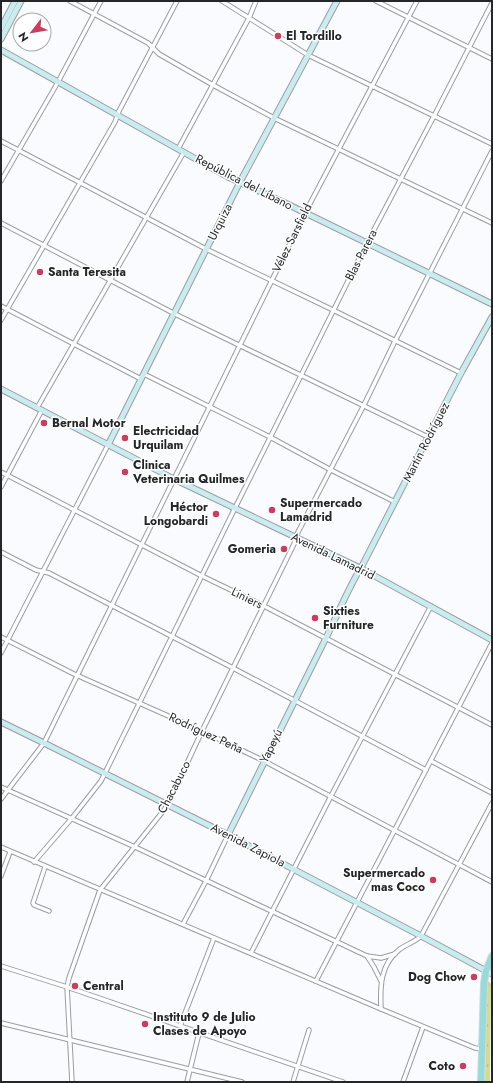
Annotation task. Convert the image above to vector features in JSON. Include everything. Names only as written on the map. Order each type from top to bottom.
[{"type":"main road","points":[[481,1082],[484,983],[486,971],[492,956]]},
{"type":"street","points":[[1,28],[15,1]]},
{"type":"street","points":[[1,39],[21,1]]},
{"type":"street","points":[[70,1],[148,43],[159,54],[274,118],[492,223]]},
{"type":"street","points":[[1,181],[58,82],[101,1]]},
{"type":"street","points":[[1,320],[115,122],[177,1]]},
{"type":"street","points":[[222,1],[308,55],[492,144]]},
{"type":"street","points":[[178,149],[249,18],[256,1]]},
{"type":"street","name":"Urquiza","points":[[108,445],[240,182],[338,1]]},
{"type":"street","points":[[376,1],[492,59]]},
{"type":"street","name":"Vélez Sarsfield","points":[[1,799],[44,742],[305,213],[417,1]]},
{"type":"street","name":"Blas Parera","points":[[34,862],[72,818],[107,771],[333,310],[492,3]]},
{"type":"street","name":"República del Líbano","points":[[1,50],[228,177],[492,304]]},
{"type":"street","points":[[1,141],[206,249],[461,373]]},
{"type":"street","name":"Chacabuco","points":[[72,1082],[67,987],[100,890],[168,804],[202,731],[294,544],[296,537],[364,406],[395,341],[492,151]]},
{"type":"street","points":[[1,487],[40,409],[75,344],[184,152]]},
{"type":"street","points":[[1,223],[174,314],[428,437]]},
{"type":"street","points":[[1,306],[75,344],[210,406],[395,502]]},
{"type":"street","name":"Martín Rodríguez","points":[[360,568],[461,373],[492,317]]},
{"type":"street","name":"Avenida Lamadrid","points":[[1,389],[174,479],[360,568],[492,641]]},
{"type":"street","points":[[1,653],[108,445]]},
{"type":"street","name":"Liniers","points":[[1,472],[202,576],[264,606],[492,725]]},
{"type":"street","points":[[1,552],[36,570],[49,573],[426,770]]},
{"type":"street","name":"Yapeyú","points":[[183,924],[206,881],[360,568]]},
{"type":"street","points":[[251,953],[293,869],[431,606]]},
{"type":"street","name":"Rodríguez Peña","points":[[1,637],[77,675],[202,731],[264,761],[492,882]]},
{"type":"street","points":[[316,981],[492,641]]},
{"type":"street","name":"Avenida Zapiola","points":[[1,722],[107,771],[492,974]]},
{"type":"street","points":[[430,761],[492,793]]},
{"type":"street","points":[[1,787],[135,847],[367,956],[381,958],[394,954]]},
{"type":"street","points":[[381,1009],[380,988],[385,968],[394,954],[421,936],[492,803]]},
{"type":"street","points":[[1,847],[423,1027],[475,1048],[482,1049]]},
{"type":"street","points":[[1,876],[10,852]]},
{"type":"street","points":[[45,867],[33,903],[34,905],[49,911]]},
{"type":"street","points":[[180,1026],[214,938]]},
{"type":"street","points":[[367,956],[381,981]]},
{"type":"street","points":[[1,966],[67,987],[343,1082]]},
{"type":"street","points":[[1,1024],[242,1082]]},
{"type":"street","points":[[403,1082],[423,1027]]},
{"type":"street","points":[[293,1082],[309,1030]]},
{"type":"street","points":[[187,1082],[199,1033]]},
{"type":"green space","points":[[488,981],[491,983],[490,1082],[485,1082],[487,983]]},
{"type":"place","name":"El Tordillo","points":[[278,36]]},
{"type":"place","name":"Santa Teresita","points":[[40,272]]},
{"type":"place","name":"Bernal Motor","points":[[44,423]]},
{"type":"place","name":"Electricidad Urquilam","points":[[125,438]]},
{"type":"place","name":"Clinica Veterinaria Quilmes","points":[[125,472]]},
{"type":"place","name":"Supermercado Lamadrid","points":[[272,510]]},
{"type":"place","name":"Héctor Longobardi","points":[[216,514]]},
{"type":"place","name":"Gomeria","points":[[284,549]]},
{"type":"place","name":"Sixties Furniture","points":[[315,618]]},
{"type":"place","name":"Supermercado mas Coco","points":[[433,880]]},
{"type":"place","name":"Dog Chow","points":[[474,977]]},
{"type":"place","name":"Central","points":[[75,986]]},
{"type":"place","name":"Instituto 9 de Julio Clases de Apoyo","points":[[145,1024]]},
{"type":"place","name":"Coto","points":[[463,1066]]}]
